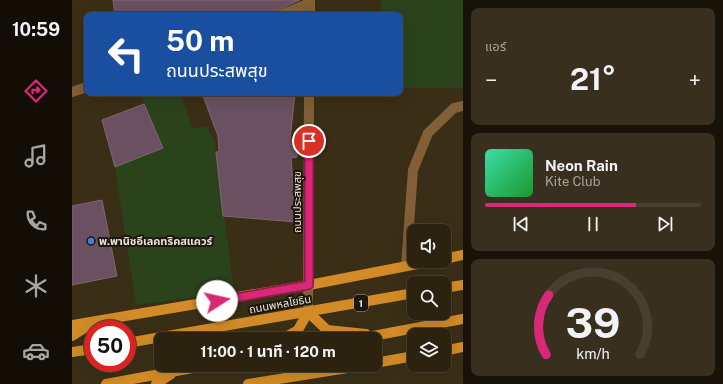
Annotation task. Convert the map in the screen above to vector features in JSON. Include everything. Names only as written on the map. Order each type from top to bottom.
[{"type":"main road","points":[[451,258],[463,255]]},
{"type":"main road","points":[[107,320],[309,285],[406,266]]},
{"type":"main road","points":[[451,287],[463,285]]},
{"type":"main road","name":"ถนนพหลโยธิน","points":[[136,341],[407,294]]},
{"type":"main road","points":[[294,332],[298,330],[308,312],[327,330],[348,332]]},
{"type":"main road","points":[[382,335],[463,319]]},
{"type":"main road","points":[[72,325],[84,323]]},
{"type":"main road","points":[[72,336],[84,329]]},
{"type":"main road","points":[[451,350],[463,347]]},
{"type":"main road","points":[[72,352],[84,350]]},
{"type":"main road","points":[[382,362],[407,357]]},
{"type":"main road","points":[[106,384],[171,372]]},
{"type":"main road","points":[[156,384],[174,372]]},
{"type":"main road","points":[[248,384],[323,372]]},
{"type":"street","points":[[287,12],[310,2]]},
{"type":"street","points":[[72,92],[84,88]]},
{"type":"street","name":"ถนนประสพสุข","points":[[308,312],[309,96]]},
{"type":"street","points":[[406,266],[413,170],[428,133],[454,108],[463,106]]},
{"type":"green space","points":[[381,0],[463,0],[463,88],[403,88],[403,12],[381,12]]},
{"type":"green space","points":[[141,96],[182,96],[192,128],[206,126],[215,143],[234,292],[136,305],[115,167],[163,148]]},
{"type":"building","points":[[113,0],[300,0],[272,12],[115,12]]},
{"type":"building","points":[[203,96],[295,96],[290,140],[296,140],[297,157],[291,158],[296,222],[223,216],[216,152],[219,152],[218,136]]},
{"type":"building","points":[[144,104],[163,148],[115,167],[102,120]]},
{"type":"building","name":"พ.พานิชอีเลคทริคสแควร์","points":[[102,200],[117,276],[72,285],[72,206]]},
{"type":"place","name":"พ.พานิชอีเลคทริคสแควร์","points":[[91,241]]},
{"type":"route","points":[[217,301],[309,285],[309,141]]}]
